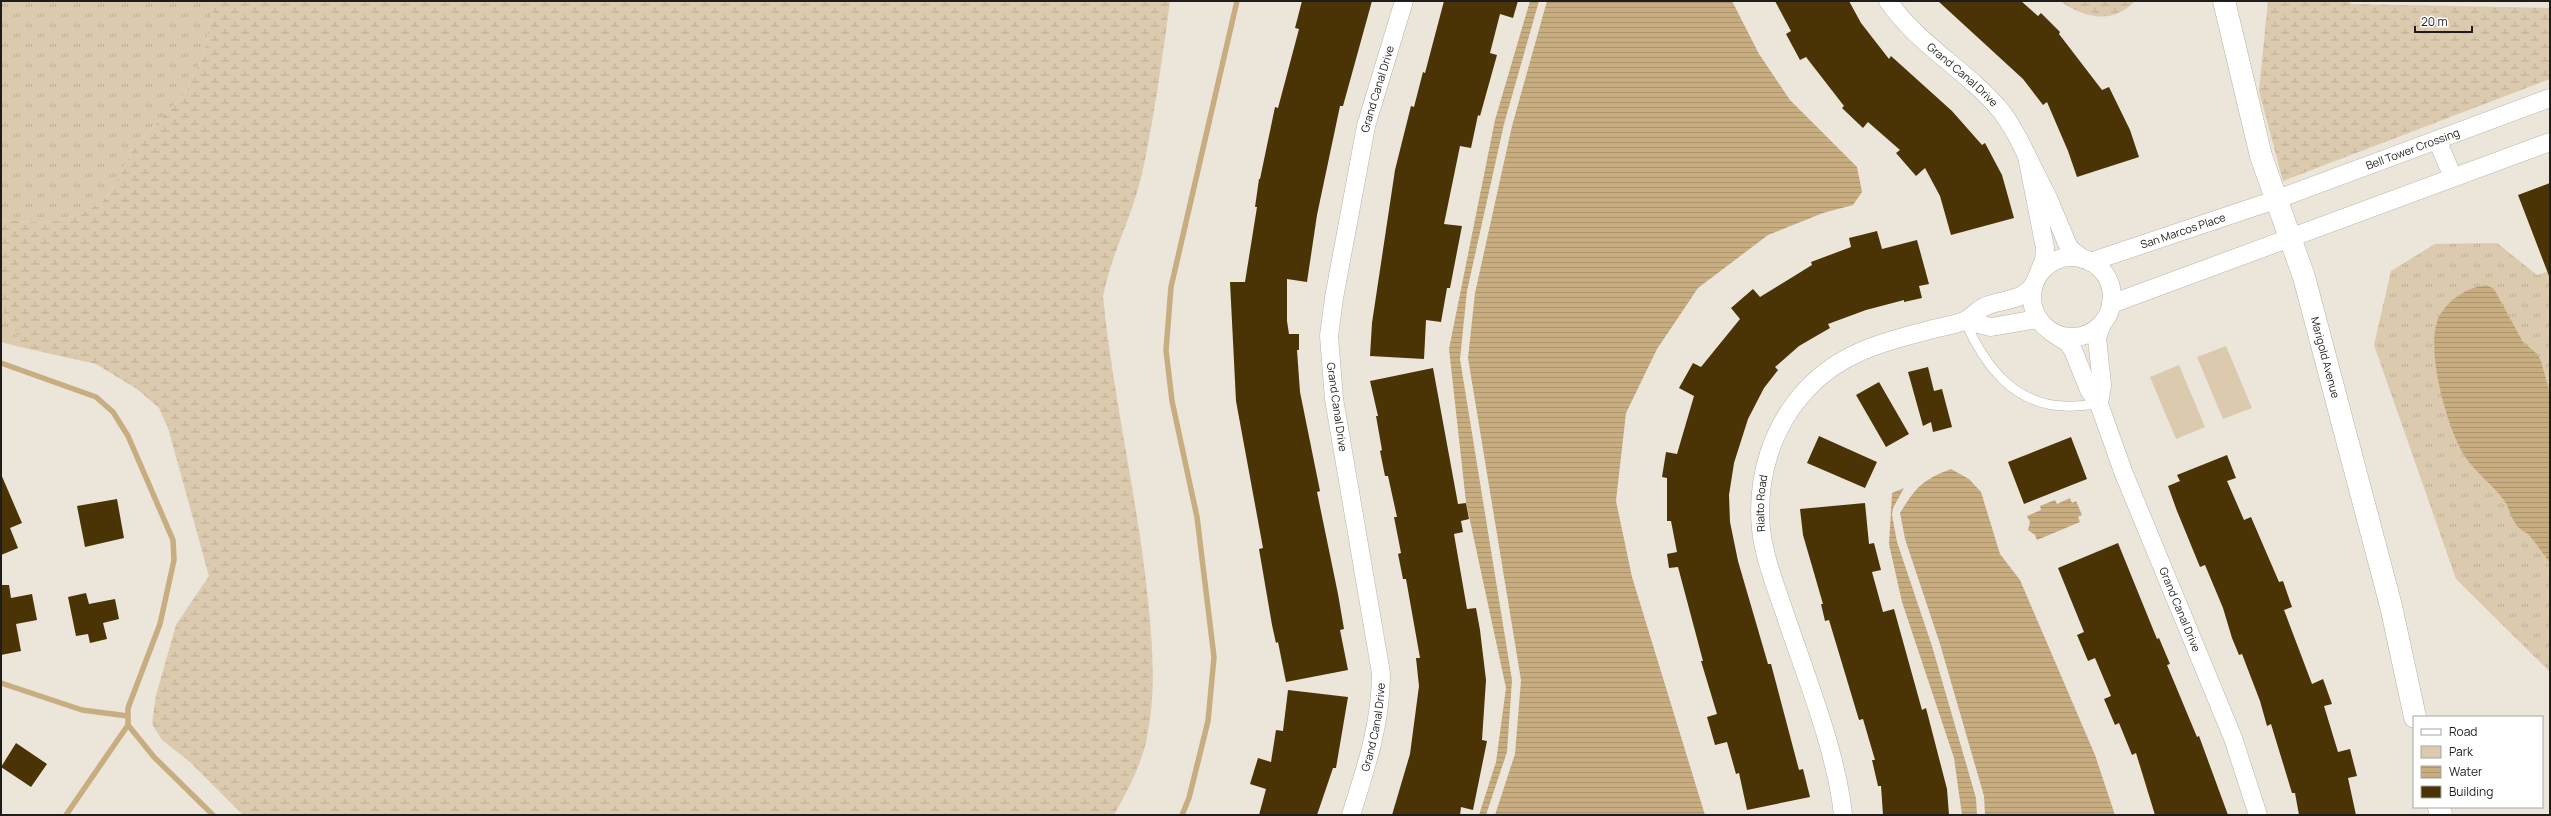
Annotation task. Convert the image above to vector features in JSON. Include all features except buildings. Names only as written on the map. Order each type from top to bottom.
[{"type":"main road","name":"Marigold Avenue","points":[[2224,1],[2246,100],[2275,200],[2291,238],[2304,277],[2391,606],[2415,716]]},
{"type":"street","name":"Grand Canal Drive","points":[[1351,815],[1375,738],[1381,696],[1381,673],[1334,399],[1329,336],[1334,298],[1366,126],[1404,1]]},
{"type":"street","name":"Grand Canal Drive","points":[[1888,1],[1913,31],[2001,111],[2019,138],[2048,198],[2066,242],[2073,253],[2087,260]]},
{"type":"street","name":"Bell Tower Crossing","points":[[2275,200],[2550,98]]},
{"type":"street","points":[[2437,140],[2453,177]]},
{"type":"street","points":[[2111,304],[2550,142]]},
{"type":"street","name":"Grand Canal Drive","points":[[2027,156],[2045,254],[2036,279]]},
{"type":"street","name":"San Marcos Place","points":[[2036,279],[2044,268],[2062,258],[2087,260],[2275,200]]},
{"type":"street","points":[[2036,279],[2032,304],[2038,319],[2051,332],[2064,337],[2078,337],[2091,332],[2102,324],[2111,304],[2111,289],[2108,279],[2102,270],[2087,260]]},
{"type":"street","name":"Rialto Road","points":[[1843,815],[1834,763],[1764,548],[1760,510],[1763,475],[1768,456],[1784,419],[1795,403],[1828,369],[1855,353],[1878,345],[1965,321],[1984,307],[2020,297],[2036,279]]},
{"type":"street","name":"Rialto Road","points":[[1965,321],[1991,327],[2038,319]]},
{"type":"street","name":"Grand Canal Drive","points":[[2099,404],[2102,385],[2097,338],[2102,324]]},
{"type":"street","name":"Grand Canal Drive","points":[[2051,332],[2068,342],[2073,350],[2089,390],[2099,404],[2124,474],[2233,738],[2258,815]]},
{"type":"lane","points":[[1965,321],[1976,347],[1996,374],[2013,390],[2036,401],[2065,406],[2099,404]]},
{"type":"green space","points":[[1,1],[214,1],[204,53],[186,92],[133,149],[112,190],[101,203],[80,214],[49,223],[1,220]]},
{"type":"green space","points":[[214,1],[1170,1],[1161,68],[1146,156],[1137,193],[1110,267],[1103,297],[1107,334],[1142,553],[1149,608],[1153,664],[1152,700],[1145,747],[1134,778],[1114,815],[243,815],[190,762],[162,740],[152,724],[156,695],[176,625],[209,576],[168,428],[159,408],[137,389],[96,364],[20,347],[16,332],[1,309],[1,220],[49,223],[80,214],[101,203],[112,190],[133,149],[186,92],[204,53]]},
{"type":"green space","points":[[2060,1],[2135,1],[2126,9],[2117,14],[2098,16],[2079,12]]},
{"type":"green space","points":[[2268,1],[2347,1],[2352,4],[2550,8],[2550,79],[2283,181],[2259,91]]},
{"type":"green space","points":[[2497,243],[2537,275],[2550,271],[2550,672],[2456,579],[2374,345],[2391,271],[2435,244]]},
{"type":"green space","points":[[1,309],[16,332],[20,347],[1,342]]},
{"type":"green space","points":[[2226,346],[2252,408],[2223,419],[2197,357]]},
{"type":"green space","points":[[2179,365],[2205,427],[2176,439],[2150,377]]},
{"type":"water","points":[[1530,1],[1539,1],[1504,124],[1467,291],[1460,359],[1512,680],[1507,752],[1486,815],[1479,815],[1496,762],[1506,688],[1466,502],[1449,349],[1495,120]]},
{"type":"water","points":[[1547,1],[1732,1],[1759,54],[1790,100],[1857,167],[1862,192],[1853,205],[1823,213],[1768,235],[1698,288],[1657,349],[1626,413],[1616,501],[1632,577],[1705,815],[1495,815],[1515,754],[1521,680],[1468,358],[1475,293],[1512,126]]},
{"type":"water","points":[[2486,285],[2494,289],[2523,342],[2537,354],[2541,361],[2550,394],[2550,563],[2528,534],[2516,524],[2504,500],[2473,467],[2464,455],[2451,426],[2439,386],[2434,345],[2435,328],[2440,315],[2454,299],[2466,291]]},
{"type":"water","points":[[1951,469],[1969,479],[1981,492],[2000,554],[2020,580],[2095,755],[2115,815],[1985,815],[1984,796],[1940,644],[1905,539],[1900,513],[1921,485],[1933,477]]},
{"type":"water","points":[[1904,488],[1893,508],[1892,515],[1897,542],[1932,646],[1976,798],[1977,815],[1962,815],[1954,758],[1902,602],[1889,544],[1892,493]]},
{"type":"water","points":[[2070,498],[2072,503],[2076,501],[2082,515],[2078,517],[2080,522],[2037,540],[2035,535],[2028,530],[2030,522],[2027,516],[2041,510],[2040,506],[2055,500],[2057,504]]},
{"type":"waterway","points":[[1182,815],[1189,798],[1208,721],[1214,657],[1197,517],[1172,401],[1166,350],[1171,287],[1237,1]]},
{"type":"waterway","points":[[1,363],[96,397],[113,412],[128,436],[173,540],[174,560],[160,624],[128,708],[128,725],[154,757],[213,815]]},
{"type":"waterway","points":[[1,683],[82,710],[128,716]]},
{"type":"waterway","points":[[66,815],[128,725]]}]
